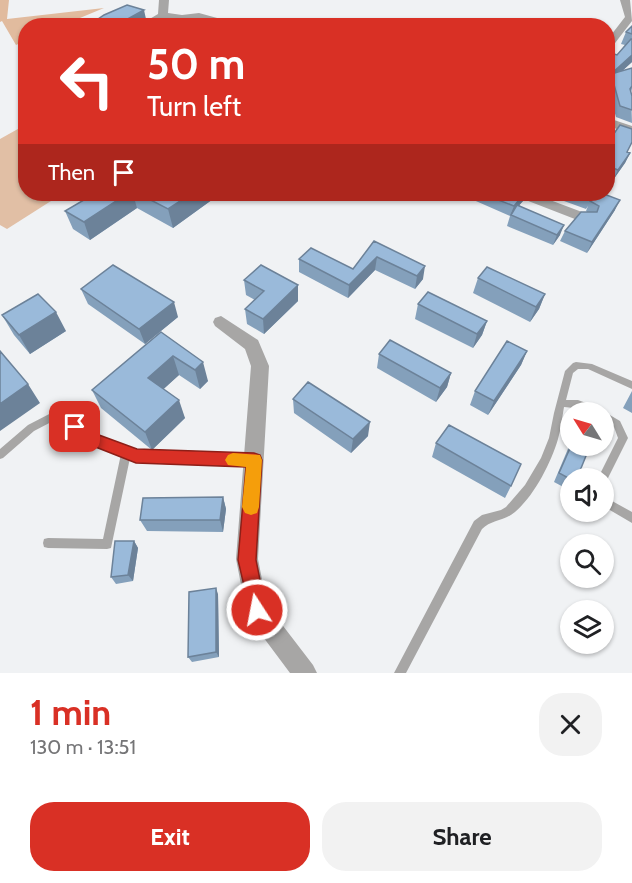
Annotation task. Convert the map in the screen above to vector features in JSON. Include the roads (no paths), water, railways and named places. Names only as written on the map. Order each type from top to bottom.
[{"type":"street","points":[[163,15],[164,0]]},
{"type":"street","points":[[615,36],[630,17],[625,0]]},
{"type":"street","points":[[158,18],[163,15],[207,18]]},
{"type":"street","points":[[615,125],[632,130]]},
{"type":"street","points":[[554,201],[585,218]]},
{"type":"street","points":[[221,322],[252,345],[260,366],[247,560],[257,610],[305,673]]},
{"type":"lane","points":[[561,402],[569,371],[576,365],[589,366],[632,385]]},
{"type":"lane","points":[[400,673],[478,525],[485,518],[503,515],[528,488],[553,442],[560,408]]},
{"type":"lane","points":[[0,455],[31,428],[57,414],[93,439],[136,456],[254,460]]},
{"type":"lane","points":[[614,422],[623,438],[614,456]]},
{"type":"lane","points":[[48,543],[107,544],[126,452]]},
{"type":"lane","points":[[614,507],[632,518]]}]
